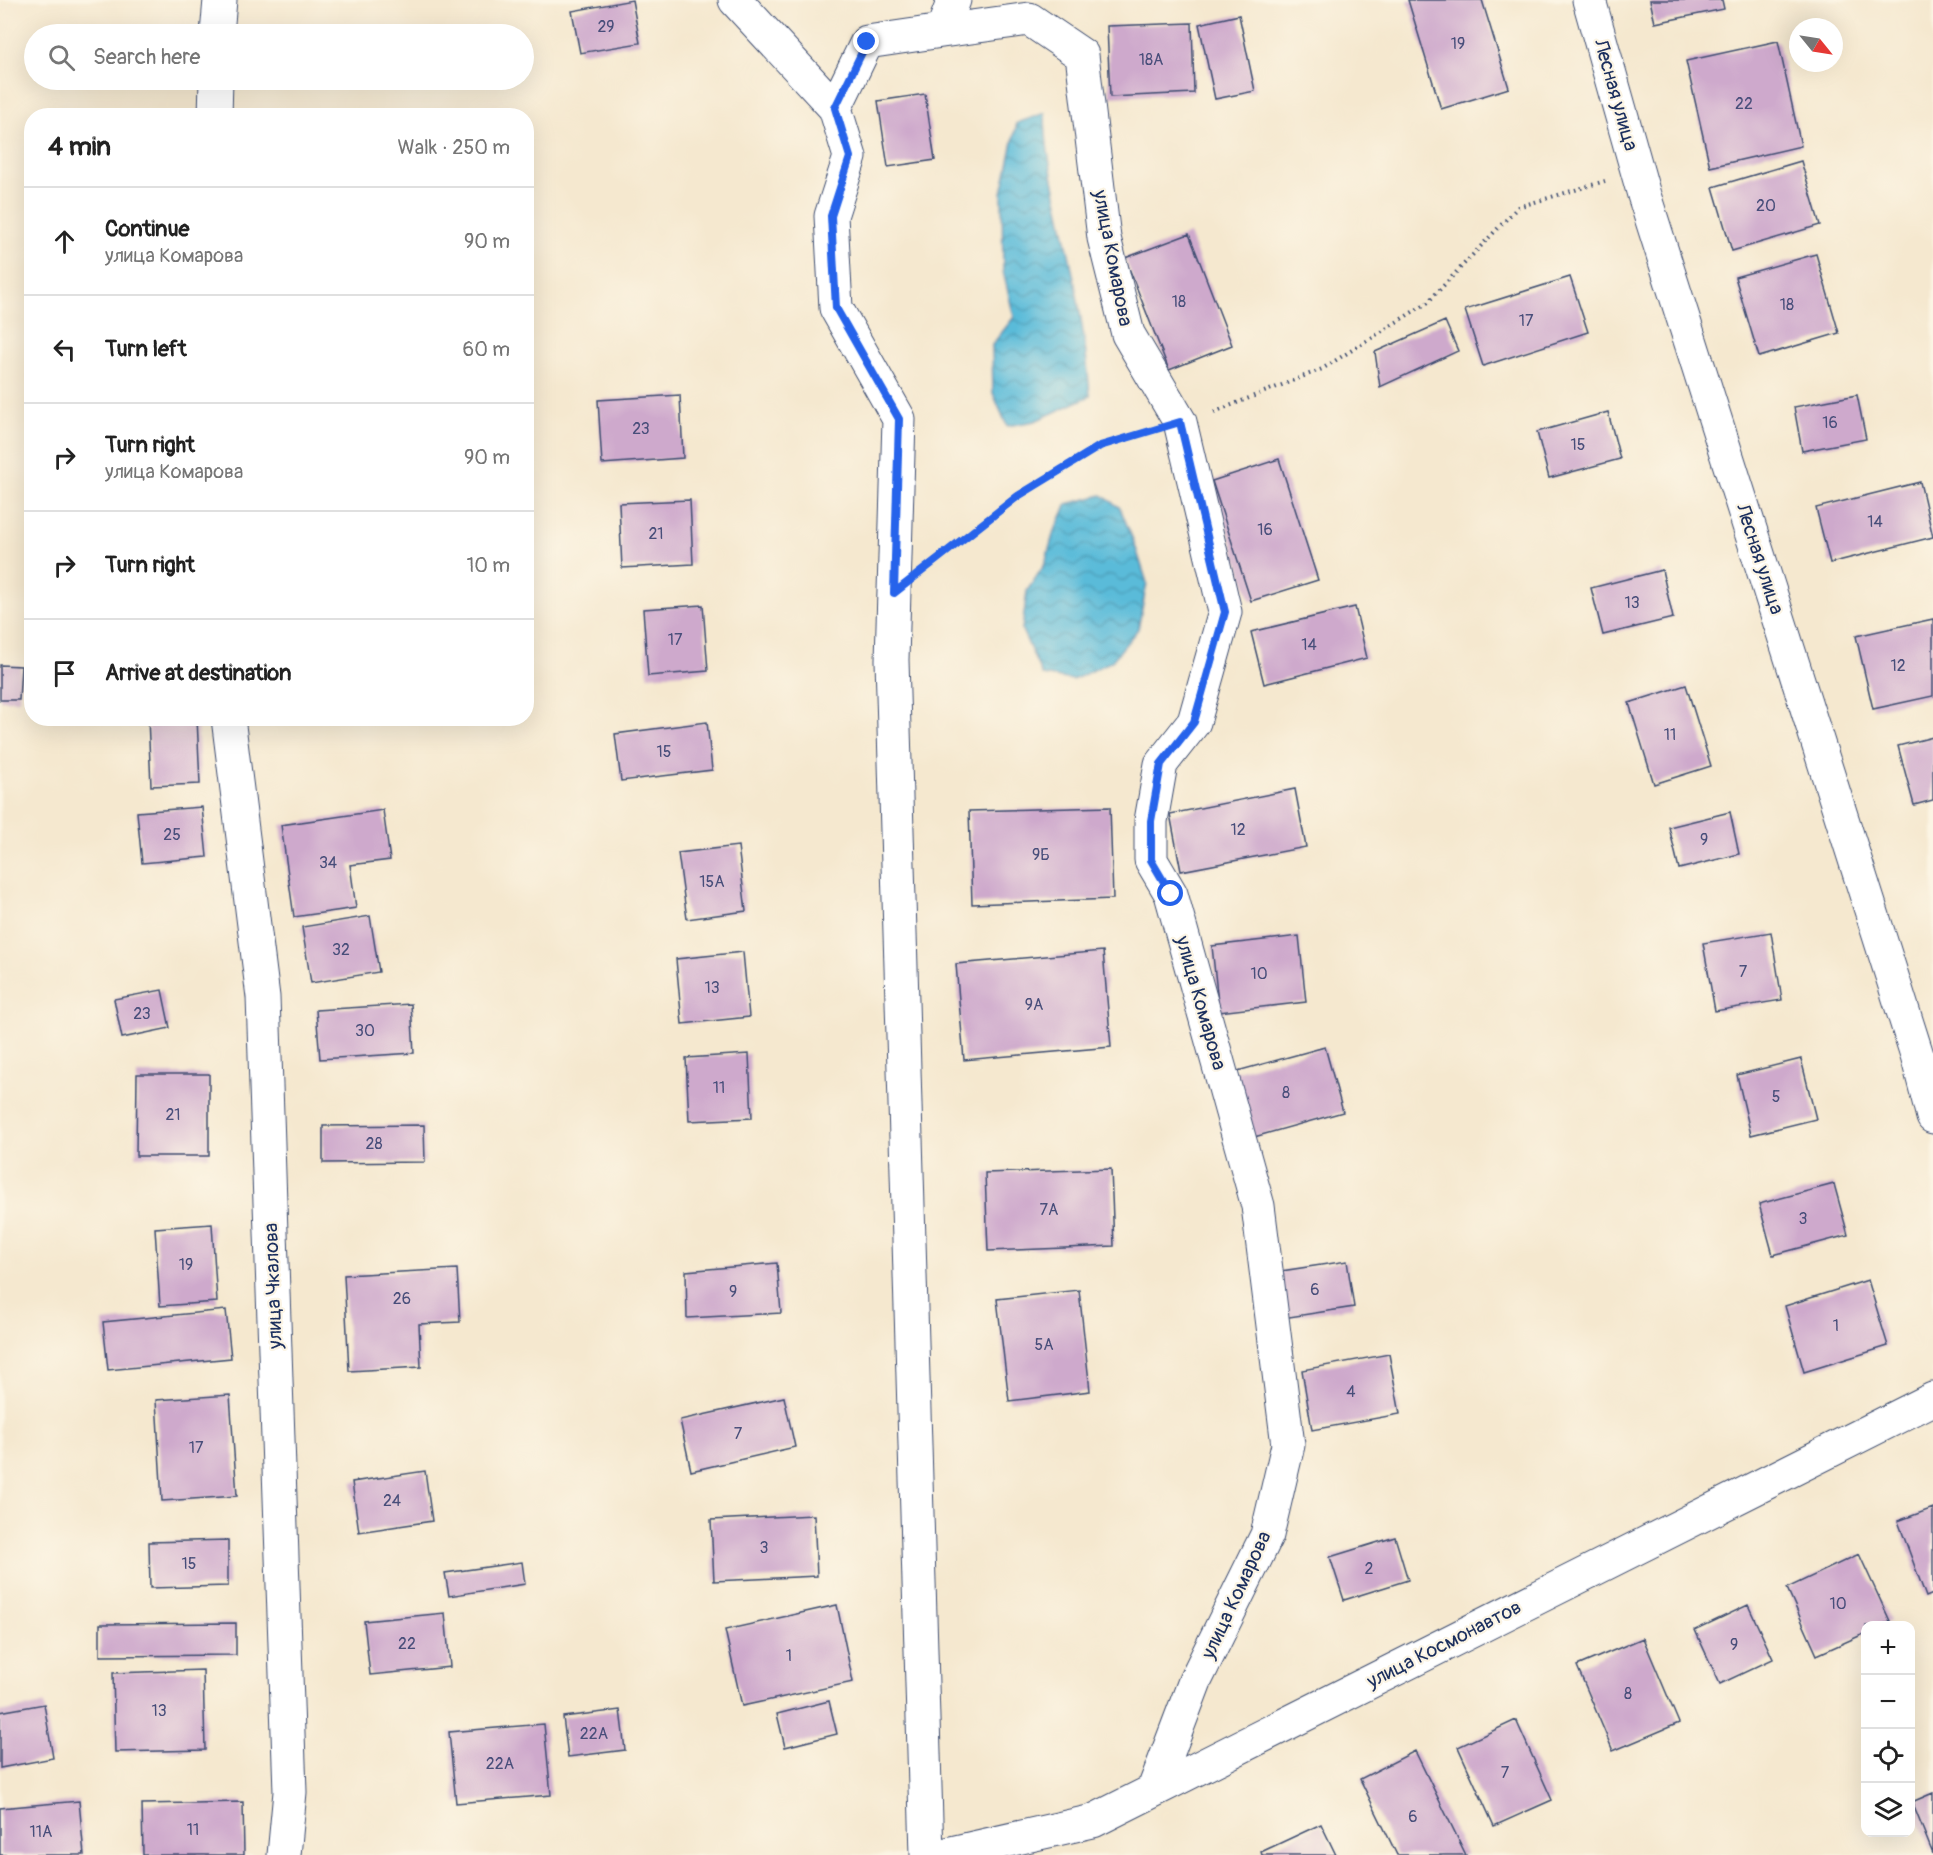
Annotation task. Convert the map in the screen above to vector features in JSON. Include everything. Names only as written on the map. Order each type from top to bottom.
[{"type":"street","points":[[218,24],[220,0]]},
{"type":"street","points":[[735,0],[835,108],[850,157],[831,216],[836,308],[899,419],[892,660],[927,1855]]},
{"type":"street","points":[[942,31],[954,0]]},
{"type":"street","name":"Лесная улица","points":[[1588,0],[1638,172],[1917,1055],[1933,1117]]},
{"type":"street","name":"улица Комарова","points":[[835,108],[867,42],[1029,19],[1082,55],[1104,238],[1128,334],[1180,422],[1225,612],[1194,722],[1161,764],[1151,821],[1151,860],[1171,894],[1258,1206],[1288,1445],[1267,1536],[1195,1682],[1154,1789]]},
{"type":"street","points":[[215,108],[216,90]]},
{"type":"street","name":"улица Чкалова","points":[[229,726],[263,997],[290,1792],[284,1855]]},
{"type":"street","name":"улица Космонавтов","points":[[942,1855],[1007,1847],[1093,1821],[1933,1399]]},
{"type":"path","points":[[894,593],[1018,496],[1100,446],[1210,413],[1322,369],[1427,303],[1518,207],[1638,172]]},
{"type":"water","points":[[1045,113],[1049,160],[1080,316],[1090,396],[1035,421],[1007,426],[993,393],[992,345],[1014,317],[1003,271],[1002,193],[1017,123]]},
{"type":"water","points":[[1102,495],[1120,508],[1147,583],[1138,629],[1112,661],[1073,680],[1042,675],[1022,630],[1027,591],[1045,564],[1053,535],[1067,504]]},
{"type":"building","points":[[632,0],[640,43],[580,53],[572,11]]},
{"type":"building","points":[[1408,0],[1482,0],[1509,88],[1441,109]]},
{"type":"building","points":[[1650,0],[1722,0],[1724,9],[1655,23]]},
{"type":"building","points":[[1239,15],[1255,91],[1215,99],[1199,24]]},
{"type":"building","points":[[1192,23],[1194,93],[1110,97],[1107,26]]},
{"type":"building","points":[[1778,41],[1801,146],[1710,167],[1686,61]]},
{"type":"building","points":[[925,94],[935,160],[888,167],[878,101]]},
{"type":"building","points":[[1801,161],[1820,225],[1732,251],[1713,187]]},
{"type":"building","points":[[1189,234],[1232,345],[1169,370],[1125,258]]},
{"type":"building","points":[[1816,254],[1839,333],[1759,357],[1735,277]]},
{"type":"building","points":[[1570,277],[1588,332],[1483,366],[1465,310]]},
{"type":"building","points":[[1445,321],[1458,351],[1380,387],[1375,352]]},
{"type":"building","points":[[680,395],[683,458],[602,464],[598,400]]},
{"type":"building","points":[[1857,395],[1866,439],[1802,451],[1794,407]]},
{"type":"building","points":[[1608,412],[1620,459],[1549,478],[1537,432]]},
{"type":"building","points":[[1279,459],[1318,580],[1251,601],[1212,481]]},
{"type":"building","points":[[1920,482],[1933,537],[1830,563],[1816,508]]},
{"type":"building","points":[[690,500],[693,564],[622,568],[619,503]]},
{"type":"building","points":[[1662,570],[1673,618],[1603,635],[1591,588]]},
{"type":"building","points":[[703,605],[708,671],[648,676],[643,609]]},
{"type":"building","points":[[1355,607],[1367,658],[1264,684],[1251,632]]},
{"type":"building","points":[[1933,619],[1933,696],[1873,709],[1856,636]]},
{"type":"building","points":[[0,665],[21,666],[19,700],[0,700]]},
{"type":"building","points":[[1686,685],[1711,766],[1654,784],[1629,703]]},
{"type":"building","points":[[707,722],[712,770],[621,781],[615,734]]},
{"type":"building","points":[[148,726],[197,726],[200,784],[151,786]]},
{"type":"building","points":[[1933,737],[1933,800],[1914,805],[1898,746]]},
{"type":"building","points":[[1295,789],[1306,847],[1181,871],[1170,814]]},
{"type":"building","points":[[202,807],[207,857],[142,863],[137,812]]},
{"type":"building","points":[[1110,807],[1113,899],[972,904],[969,811]]},
{"type":"building","points":[[383,810],[390,860],[350,865],[356,908],[294,917],[281,825]]},
{"type":"building","points":[[1730,812],[1739,854],[1679,869],[1669,827]]},
{"type":"building","points":[[738,846],[746,911],[687,919],[678,853]]},
{"type":"building","points":[[370,916],[379,972],[311,983],[302,927]]},
{"type":"building","points":[[1771,932],[1782,1000],[1715,1011],[1703,943]]},
{"type":"building","points":[[1299,936],[1306,1002],[1219,1012],[1212,946]]},
{"type":"building","points":[[1103,951],[1111,1047],[964,1060],[956,964]]},
{"type":"building","points":[[743,952],[749,1017],[682,1024],[676,959]]},
{"type":"building","points":[[162,990],[170,1028],[122,1038],[114,999]]},
{"type":"building","points":[[411,1004],[414,1053],[320,1059],[316,1010]]},
{"type":"building","points":[[1325,1047],[1343,1112],[1247,1139],[1230,1073]]},
{"type":"building","points":[[749,1054],[752,1118],[689,1121],[686,1058]]},
{"type":"building","points":[[1801,1059],[1816,1119],[1751,1135],[1737,1075]]},
{"type":"building","points":[[137,1074],[209,1074],[209,1156],[136,1156]]},
{"type":"building","points":[[424,1125],[425,1162],[323,1163],[323,1126]]},
{"type":"building","points":[[1111,1169],[1114,1246],[988,1251],[985,1173]]},
{"type":"building","points":[[1834,1184],[1848,1235],[1773,1255],[1759,1204]]},
{"type":"building","points":[[212,1224],[217,1302],[160,1306],[155,1228]]},
{"type":"building","points":[[1347,1261],[1354,1307],[1283,1318],[1275,1272]]},
{"type":"building","points":[[777,1263],[781,1313],[687,1318],[686,1271]]},
{"type":"building","points":[[457,1269],[460,1322],[419,1324],[421,1367],[349,1371],[344,1275]]},
{"type":"building","points":[[1868,1280],[1888,1346],[1804,1372],[1785,1306]]},
{"type":"building","points":[[1079,1290],[1090,1391],[1009,1401],[997,1299]]},
{"type":"building","points":[[226,1310],[231,1358],[108,1370],[103,1322]]},
{"type":"building","points":[[1389,1354],[1400,1414],[1312,1430],[1302,1370]]},
{"type":"building","points":[[230,1395],[237,1496],[162,1501],[156,1400]]},
{"type":"building","points":[[784,1397],[795,1447],[691,1471],[680,1420]]},
{"type":"building","points":[[425,1471],[432,1521],[359,1532],[352,1482]]},
{"type":"building","points":[[1933,1508],[1933,1594],[1926,1597],[1898,1521]]},
{"type":"building","points":[[814,1515],[817,1576],[714,1581],[711,1520]]},
{"type":"building","points":[[1395,1537],[1408,1580],[1344,1600],[1330,1557]]},
{"type":"building","points":[[228,1540],[228,1586],[150,1588],[149,1542]]},
{"type":"building","points":[[1859,1554],[1890,1621],[1861,1621],[1861,1635],[1817,1655],[1787,1588]]},
{"type":"building","points":[[522,1562],[525,1584],[449,1596],[445,1573]]},
{"type":"building","points":[[837,1605],[853,1682],[742,1706],[725,1630]]},
{"type":"building","points":[[1748,1605],[1773,1659],[1720,1684],[1695,1630]]},
{"type":"building","points":[[445,1613],[450,1667],[370,1675],[364,1621]]},
{"type":"building","points":[[236,1623],[236,1655],[100,1656],[100,1624]]},
{"type":"building","points":[[1643,1638],[1679,1723],[1613,1751],[1577,1666]]},
{"type":"building","points":[[203,1670],[205,1750],[115,1752],[113,1673]]},
{"type":"building","points":[[829,1701],[837,1734],[785,1747],[777,1714]]},
{"type":"building","points":[[44,1704],[53,1758],[0,1768],[0,1712]]},
{"type":"building","points":[[620,1710],[625,1750],[568,1757],[563,1717]]},
{"type":"building","points":[[1516,1720],[1552,1800],[1494,1826],[1458,1747]]},
{"type":"building","points":[[544,1724],[551,1795],[456,1803],[449,1732]]},
{"type":"building","points":[[1415,1751],[1466,1855],[1397,1855],[1360,1779]]},
{"type":"building","points":[[1933,1793],[1933,1854],[1915,1809],[1915,1801]]},
{"type":"building","points":[[79,1801],[84,1855],[0,1855],[0,1808]]},
{"type":"building","points":[[243,1802],[244,1855],[143,1855],[142,1804]]},
{"type":"building","points":[[1321,1824],[1336,1855],[1262,1855],[1261,1852]]},
{"type":"route","points":[[867,42],[835,108],[850,157],[831,216],[836,308],[899,419],[894,593],[1018,496],[1100,446],[1180,422],[1225,612],[1194,722],[1161,764],[1151,821],[1151,860],[1171,894]]}]
